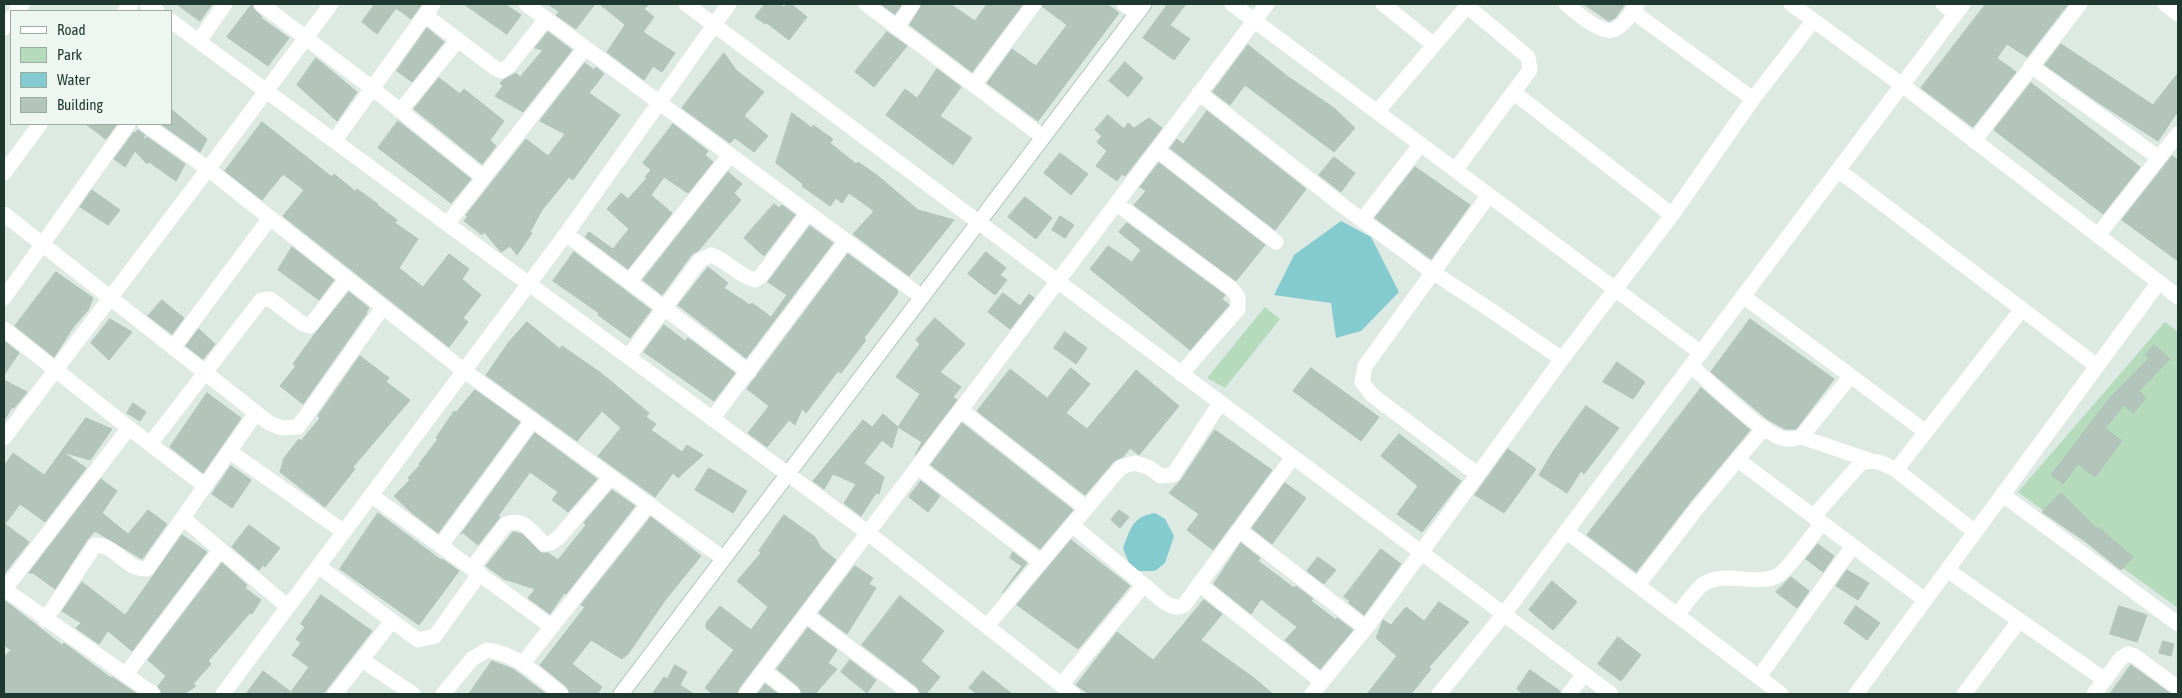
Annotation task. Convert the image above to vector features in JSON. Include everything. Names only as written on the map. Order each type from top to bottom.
[{"type":"street","points":[[199,41],[225,4]]},
{"type":"street","points":[[261,4],[372,88],[483,177]]},
{"type":"street","points":[[4,438],[331,4]]},
{"type":"street","points":[[526,4],[922,297]]},
{"type":"street","points":[[686,4],[1611,694]]},
{"type":"street","points":[[223,694],[566,234],[729,4]]},
{"type":"street","points":[[866,4],[1043,137]]},
{"type":"street","points":[[897,27],[913,4]]},
{"type":"street","points":[[974,85],[1034,4]]},
{"type":"street","points":[[621,694],[1140,9],[1124,4]]},
{"type":"street","points":[[1232,4],[1701,353]]},
{"type":"street","points":[[746,694],[1267,4]]},
{"type":"street","points":[[1384,4],[1434,45]]},
{"type":"street","points":[[1566,4],[1602,30],[1613,30],[1622,24],[1635,8],[1752,99]]},
{"type":"street","points":[[1791,4],[1974,140],[2159,282],[2176,291]]},
{"type":"street","points":[[1439,694],[1504,614],[1959,9],[1943,4]]},
{"type":"street","points":[[1974,140],[2080,4]]},
{"type":"street","points":[[2165,4],[2178,14]]},
{"type":"street","points":[[1377,112],[1468,5],[1528,57],[1530,70],[1456,169]]},
{"type":"street","points":[[335,140],[429,9],[458,40],[495,68],[502,71],[546,19]]},
{"type":"street","points":[[1312,694],[1366,628],[1420,551],[1562,359],[1672,215],[1752,99],[1814,21]]},
{"type":"street","points":[[172,22],[268,90],[868,533],[1073,694]]},
{"type":"street","points":[[400,111],[458,40]]},
{"type":"street","points":[[448,223],[585,48]]},
{"type":"street","points":[[2031,66],[2159,158]]},
{"type":"street","points":[[1513,92],[1672,215]]},
{"type":"street","points":[[1199,93],[1362,220],[1434,273],[1562,359]]},
{"type":"street","points":[[4,170],[39,125]]},
{"type":"street","points":[[4,298],[127,125]]},
{"type":"street","points":[[146,125],[208,169],[463,370],[723,558]]},
{"type":"street","points":[[2098,235],[2178,136]]},
{"type":"street","points":[[1362,220],[1420,144]]},
{"type":"street","points":[[1157,150],[1276,242]]},
{"type":"street","points":[[629,282],[730,155]]},
{"type":"street","points":[[1838,170],[2097,366]]},
{"type":"street","points":[[1477,474],[1372,395],[1362,382],[1365,366],[1489,195]]},
{"type":"street","points":[[1117,204],[1232,289],[1238,297],[1238,309],[1181,374]]},
{"type":"street","points":[[629,356],[700,260],[710,255],[754,280],[762,276],[808,213]]},
{"type":"street","points":[[4,214],[256,413],[270,423],[282,428],[298,427],[383,307]]},
{"type":"street","points":[[173,348],[270,218]]},
{"type":"street","points":[[566,234],[749,372]]},
{"type":"street","points":[[712,419],[846,241]]},
{"type":"street","points":[[150,444],[261,300],[270,298],[303,324],[310,326],[347,278]]},
{"type":"street","points":[[1856,694],[2159,282]]},
{"type":"street","points":[[1743,296],[1926,432]]},
{"type":"street","points":[[1896,470],[2022,310]]},
{"type":"street","points":[[4,329],[205,486]]},
{"type":"street","points":[[1691,366],[1764,428],[1781,438],[1791,440],[1801,437],[1850,377]]},
{"type":"street","points":[[987,626],[1121,468],[1134,463],[1161,476],[1173,475],[1220,403]]},
{"type":"street","points":[[961,410],[1086,508]]},
{"type":"street","points":[[45,620],[96,545],[104,545],[136,568],[141,570],[147,569],[256,413]]},
{"type":"street","points":[[441,545],[533,420]]},
{"type":"street","points":[[129,428],[4,589],[45,620],[153,694]]},
{"type":"street","points":[[1638,585],[1764,428]]},
{"type":"street","points":[[1801,437],[1886,464],[1975,532]]},
{"type":"street","points":[[229,451],[344,532]]},
{"type":"street","points":[[1072,525],[1171,607],[1178,608],[1184,605],[1293,457]]},
{"type":"street","points":[[1738,460],[1925,600]]},
{"type":"street","points":[[1677,614],[1702,586],[1713,580],[1738,578],[1764,581],[1780,575],[1860,464],[1869,460]]},
{"type":"street","points":[[918,467],[1041,562]]},
{"type":"street","points":[[318,566],[418,640],[435,636],[506,524],[514,521],[521,522],[544,544],[551,543],[560,537],[611,477]]},
{"type":"street","points":[[371,495],[552,626]]},
{"type":"street","points":[[2003,495],[2178,624]]},
{"type":"street","points":[[523,663],[649,504]]},
{"type":"street","points":[[183,518],[288,607]]},
{"type":"street","points":[[1239,530],[1366,628]]},
{"type":"street","points":[[1566,531],[1781,694]]},
{"type":"street","points":[[1759,677],[1854,546]]},
{"type":"street","points":[[126,674],[220,550]]},
{"type":"street","points":[[1947,570],[2105,680]]},
{"type":"street","points":[[1199,584],[1322,682]]},
{"type":"street","points":[[1061,685],[1144,585]]},
{"type":"street","points":[[806,614],[911,694]]},
{"type":"street","points":[[335,694],[392,620]]},
{"type":"street","points":[[1964,694],[2020,621]]},
{"type":"street","points":[[443,694],[472,659],[487,650],[502,652],[523,663],[561,694]]},
{"type":"street","points":[[2094,694],[2121,658],[2128,654],[2135,656],[2178,688]]},
{"type":"street","points":[[362,660],[413,694]]},
{"type":"street","points":[[764,671],[793,694]]},
{"type":"street","points":[[1569,694],[1584,674]]},
{"type":"green space","points":[[1265,307],[1280,319],[1225,388],[1207,378]]},
{"type":"green space","points":[[2165,322],[2178,332],[2178,608],[2018,492]]},
{"type":"water","points":[[1341,221],[1371,237],[1399,292],[1361,331],[1336,338],[1331,303],[1274,295],[1294,255]]},
{"type":"water","points":[[1155,513],[1165,519],[1174,536],[1165,563],[1155,571],[1138,571],[1129,563],[1123,548],[1133,524],[1141,517]]},
{"type":"building","points":[[177,4],[212,4],[200,21]]},
{"type":"building","points":[[252,4],[261,18],[289,38],[268,66],[227,37]]},
{"type":"building","points":[[375,4],[422,4],[411,19],[396,8],[377,34],[362,22]]},
{"type":"building","points":[[464,4],[505,4],[521,15],[507,34]]},
{"type":"building","points":[[548,4],[595,4],[576,29],[556,15],[559,12]]},
{"type":"building","points":[[600,4],[649,4],[644,9],[654,17],[643,32],[675,53],[662,72],[653,66],[644,80],[607,52],[625,25]]},
{"type":"building","points":[[765,4],[779,4],[783,7],[791,4],[807,17],[789,40],[767,23],[765,24],[755,17]]},
{"type":"building","points":[[881,4],[902,4],[895,14]]},
{"type":"building","points":[[922,4],[950,4],[975,21],[987,4],[1023,4],[972,72],[910,25]]},
{"type":"building","points":[[1043,4],[1107,4],[1119,13],[1038,121],[987,83],[1012,49],[1036,66],[1067,25],[1043,7]]},
{"type":"building","points":[[1168,4],[1186,4],[1170,25],[1190,39],[1174,60],[1143,38]]},
{"type":"building","points":[[1584,4],[1625,4],[1615,18],[1609,21]]},
{"type":"building","points":[[1986,4],[2068,4],[2027,57],[2007,44],[1997,58],[2016,72],[1973,127],[1921,88]]},
{"type":"building","points":[[427,28],[444,42],[412,82],[397,71]]},
{"type":"building","points":[[548,32],[572,50],[523,112],[495,96],[503,86],[500,83],[503,80],[516,73],[520,77],[543,50],[535,48]]},
{"type":"building","points":[[887,32],[907,46],[874,87],[855,72]]},
{"type":"building","points":[[2061,44],[2153,105],[2178,73],[2178,111],[2158,141],[2045,65]]},
{"type":"building","points":[[1248,45],[1287,76],[1334,108],[1355,128],[1334,152],[1245,85],[1230,105],[1213,92]]},
{"type":"building","points":[[724,53],[736,70],[764,92],[744,116],[768,136],[754,152],[735,138],[730,143],[682,108]]},
{"type":"building","points":[[316,58],[357,92],[337,121],[297,85]]},
{"type":"building","points":[[1125,62],[1143,78],[1128,97],[1109,81]]},
{"type":"building","points":[[585,63],[594,70],[596,67],[604,74],[589,93],[620,115],[573,180],[569,177],[542,210],[530,232],[532,233],[517,255],[510,246],[501,252],[484,232],[482,235],[464,221],[468,216],[466,215],[526,139],[548,156],[565,134],[540,121]]},
{"type":"building","points":[[937,69],[961,87],[940,116],[972,138],[953,165],[886,115],[905,89],[917,98]]},
{"type":"building","points":[[439,78],[460,94],[464,89],[504,121],[490,140],[496,146],[482,164],[414,109]]},
{"type":"building","points":[[2031,83],[2140,167],[2103,214],[1994,130]]},
{"type":"building","points":[[172,110],[207,139],[200,152],[162,125],[172,125]]},
{"type":"building","points":[[1207,111],[1306,189],[1275,230],[1170,148],[1177,139],[1183,144]]},
{"type":"building","points":[[792,113],[812,128],[813,125],[833,139],[830,143],[856,164],[858,162],[878,176],[918,210],[954,220],[909,276],[853,234],[874,211],[849,193],[842,203],[836,198],[830,206],[802,186],[803,184],[776,163]]},
{"type":"building","points":[[1108,115],[1124,129],[1128,123],[1134,128],[1149,118],[1162,128],[1125,176],[1122,174],[1117,181],[1096,166],[1107,151],[1097,142],[1102,136],[1095,130]]},
{"type":"building","points":[[398,121],[471,179],[451,203],[378,148]]},
{"type":"building","points":[[262,122],[332,177],[334,174],[355,191],[357,189],[378,204],[397,220],[395,223],[418,239],[399,268],[423,287],[449,254],[469,269],[462,279],[481,295],[463,318],[468,322],[449,347],[283,216],[304,190],[283,174],[262,200],[225,171]]},
{"type":"building","points":[[673,124],[708,151],[705,155],[713,162],[688,193],[664,177],[651,195],[672,213],[628,269],[585,237],[589,232],[613,249],[629,229],[607,209],[621,193],[628,199],[647,178],[645,177],[651,170],[643,163]]},
{"type":"building","points":[[87,125],[116,125],[106,139]]},
{"type":"building","points":[[138,130],[145,135],[144,139],[147,137],[185,164],[176,181],[149,162],[147,164],[135,151],[125,167],[114,159],[134,132]]},
{"type":"building","points":[[1060,153],[1088,174],[1071,195],[1044,173]]},
{"type":"building","points":[[2172,156],[2178,160],[2178,261],[2122,220]]},
{"type":"building","points":[[1334,157],[1355,173],[1341,192],[1319,175]]},
{"type":"building","points":[[1159,163],[1265,245],[1236,281],[1134,205],[1146,191],[1140,187]]},
{"type":"building","points":[[1415,167],[1470,205],[1431,259],[1375,218]]},
{"type":"building","points":[[728,172],[742,184],[734,193],[741,200],[698,251],[692,254],[662,295],[643,280]]},
{"type":"building","points":[[92,190],[120,210],[108,225],[80,207]]},
{"type":"building","points":[[1025,197],[1052,218],[1036,239],[1008,217]]},
{"type":"building","points":[[774,204],[779,208],[782,205],[795,215],[764,256],[744,238]]},
{"type":"building","points":[[1060,216],[1074,225],[1065,238],[1052,230]]},
{"type":"building","points":[[1127,223],[1225,295],[1222,299],[1229,305],[1190,350],[1090,269],[1108,246],[1132,262],[1141,250],[1119,232]]},
{"type":"building","points":[[810,226],[833,243],[746,358],[678,305],[708,267],[728,283],[724,288],[750,305],[752,303],[771,317],[787,295],[768,282]]},
{"type":"building","points":[[292,247],[334,280],[319,300],[278,270]]},
{"type":"building","points":[[574,252],[651,310],[630,338],[598,315],[599,313],[553,281]]},
{"type":"building","points":[[986,252],[1006,268],[1000,275],[1007,280],[995,295],[968,274]]},
{"type":"building","points":[[848,254],[897,290],[898,293],[864,338],[866,340],[841,373],[838,371],[806,413],[802,409],[795,425],[789,420],[767,447],[748,433],[769,406],[747,389]]},
{"type":"building","points":[[56,272],[93,298],[88,310],[74,326],[54,357],[15,326]]},
{"type":"building","points":[[349,292],[369,308],[367,313],[303,404],[280,386],[296,366],[293,364],[314,335]]},
{"type":"building","points":[[1003,293],[1020,306],[1029,294],[1034,298],[1010,329],[988,312]]},
{"type":"building","points":[[162,300],[184,318],[172,334],[148,316]]},
{"type":"building","points":[[935,318],[965,344],[940,372],[961,387],[953,397],[957,400],[915,455],[922,442],[898,427],[920,394],[896,377],[920,344],[916,340]]},
{"type":"building","points":[[110,319],[132,332],[109,360],[91,343]]},
{"type":"building","points":[[1750,319],[1834,379],[1796,429],[1785,429],[1767,419],[1711,372]]},
{"type":"building","points":[[527,322],[560,349],[562,346],[601,373],[649,413],[646,417],[656,424],[651,430],[682,452],[687,445],[703,455],[678,478],[673,473],[655,497],[598,456],[621,428],[602,411],[577,441],[486,375],[509,342]]},
{"type":"building","points":[[664,325],[685,341],[688,338],[735,373],[714,401],[644,352]]},
{"type":"building","points":[[199,329],[215,344],[203,359],[186,346]]},
{"type":"building","points":[[1065,332],[1087,348],[1076,364],[1054,348]]},
{"type":"building","points":[[4,341],[19,353],[4,375]]},
{"type":"building","points":[[2154,345],[2170,359],[2139,391],[2146,398],[2133,413],[2124,405],[2105,428],[2122,441],[2095,477],[2078,464],[2063,484],[2051,475],[2109,399],[2149,358],[2145,355]]},
{"type":"building","points":[[360,356],[389,378],[386,382],[410,400],[353,467],[355,469],[325,507],[280,472],[284,458],[299,439],[301,441],[320,418],[318,416]]},
{"type":"building","points":[[1617,362],[1645,382],[1633,399],[1603,382]]},
{"type":"building","points":[[1071,368],[1090,384],[1066,413],[1087,429],[1136,370],[1179,406],[1139,455],[1130,448],[1123,457],[1114,461],[1085,495],[977,411],[1010,369],[1047,398]]},
{"type":"building","points":[[1311,368],[1379,417],[1361,441],[1293,391]]},
{"type":"building","points":[[4,380],[27,392],[14,408],[12,407],[4,421]]},
{"type":"building","points":[[1701,388],[1750,430],[1691,501],[1636,572],[1587,535]]},
{"type":"building","points":[[475,390],[520,422],[438,533],[394,496],[410,480],[408,478],[420,465],[438,439],[436,438],[454,411],[456,412]]},
{"type":"building","points":[[207,393],[241,418],[203,473],[170,447]]},
{"type":"building","points":[[133,403],[146,412],[140,421],[127,413]]},
{"type":"building","points":[[1586,406],[1619,428],[1584,474],[1581,471],[1567,493],[1539,475],[1554,450]]},
{"type":"building","points":[[883,414],[898,427],[892,448],[882,440],[864,463],[884,477],[879,494],[876,493],[861,516],[844,503],[856,484],[833,474],[824,489],[813,481],[863,420],[872,427]]},
{"type":"building","points":[[86,418],[112,429],[90,460],[63,452],[86,468],[45,522],[20,504],[5,524],[29,542],[4,574],[4,466],[13,453],[44,475]]},
{"type":"building","points":[[962,423],[1073,510],[1040,549],[931,465]]},
{"type":"building","points":[[1215,430],[1272,470],[1213,550],[1187,530],[1199,514],[1169,493],[1181,480]]},
{"type":"building","points":[[535,433],[597,479],[568,512],[552,500],[558,492],[530,472],[498,516],[500,517],[478,545],[462,532]]},
{"type":"building","points":[[1399,434],[1461,481],[1422,532],[1397,514],[1418,486],[1381,456]]},
{"type":"building","points":[[1508,449],[1536,469],[1504,513],[1475,495]]},
{"type":"building","points":[[231,466],[251,480],[232,508],[212,494]]},
{"type":"building","points":[[709,468],[747,491],[733,513],[695,490]]},
{"type":"building","points":[[101,479],[117,491],[102,513],[128,534],[148,510],[167,524],[142,559],[95,531],[55,589],[33,573],[29,573]]},
{"type":"building","points":[[921,481],[940,496],[928,512],[909,497]]},
{"type":"building","points":[[1285,483],[1306,498],[1272,544],[1252,528]]},
{"type":"building","points":[[612,490],[635,506],[566,594],[564,593],[550,614],[528,598],[535,589],[504,579],[486,566],[513,532],[522,534],[541,553],[548,553],[558,560],[586,525],[584,523]]},
{"type":"building","points":[[2061,493],[2097,529],[2098,527],[2133,557],[2121,570],[2086,542],[2042,512]]},
{"type":"building","points":[[1119,510],[1129,517],[1120,528],[1111,520]]},
{"type":"building","points":[[378,513],[441,560],[459,571],[419,625],[340,569]]},
{"type":"building","points":[[784,515],[815,537],[821,548],[836,560],[739,688],[737,694],[713,694],[705,688],[734,650],[706,628],[706,623],[720,606],[751,630],[768,607],[737,581],[761,553],[759,551]]},
{"type":"building","points":[[651,517],[701,556],[666,599],[628,654],[622,659],[591,640],[572,664],[602,687],[597,694],[570,694],[567,687],[540,665],[585,607],[581,605]]},
{"type":"building","points":[[249,525],[280,548],[265,567],[263,565],[259,570],[232,547]]},
{"type":"building","points":[[182,535],[207,552],[132,651],[108,631],[99,644],[76,628],[81,623],[62,611],[82,582],[125,615]]},
{"type":"building","points":[[1071,540],[1130,586],[1078,649],[1017,605]]},
{"type":"building","points":[[1241,543],[1260,558],[1258,561],[1294,588],[1296,586],[1313,599],[1311,601],[1353,630],[1320,669],[1285,640],[1297,627],[1261,599],[1251,614],[1214,584]]},
{"type":"building","points":[[1818,544],[1834,556],[1823,572],[1806,559]]},
{"type":"building","points":[[1381,549],[1401,564],[1364,615],[1344,597]]},
{"type":"building","points":[[1013,552],[1027,563],[1002,593],[1022,566],[1010,558]]},
{"type":"building","points":[[1318,557],[1336,570],[1324,584],[1307,571]]},
{"type":"building","points":[[222,563],[247,585],[245,588],[261,600],[252,614],[250,613],[208,661],[211,664],[193,684],[196,686],[184,694],[162,694],[158,686],[166,676],[148,660]]},
{"type":"building","points":[[855,566],[873,578],[869,584],[876,588],[847,634],[819,613]]},
{"type":"building","points":[[1847,570],[1869,583],[1858,600],[1836,586]]},
{"type":"building","points":[[1791,577],[1809,591],[1797,608],[1776,592]]},
{"type":"building","points":[[1552,581],[1577,602],[1553,630],[1529,610]]},
{"type":"building","points":[[321,595],[372,631],[323,694],[246,694],[263,671],[291,692],[309,667],[292,655],[301,643],[296,639],[305,627],[301,624]]},
{"type":"building","points":[[900,596],[944,631],[921,661],[940,677],[926,694],[921,694],[917,687],[862,645]]},
{"type":"building","points":[[4,600],[62,645],[64,643],[111,678],[137,694],[4,694],[4,657],[11,650],[4,645]]},
{"type":"building","points":[[1204,600],[1222,614],[1201,640],[1273,694],[1089,694],[1076,685],[1117,632],[1153,660]]},
{"type":"building","points":[[1439,602],[1469,622],[1429,667],[1431,669],[1411,694],[1367,694],[1397,656],[1376,638],[1383,620],[1391,625],[1406,607],[1424,621]]},
{"type":"building","points":[[1856,606],[1880,623],[1867,640],[1844,623]]},
{"type":"building","points":[[2119,606],[2147,615],[2137,642],[2110,634]]},
{"type":"building","points":[[808,628],[837,650],[828,663],[837,669],[815,694],[802,694],[799,687],[777,669]]},
{"type":"building","points":[[1618,637],[1641,655],[1621,681],[1598,664]]},
{"type":"building","points":[[2163,641],[2174,644],[2171,656],[2159,653]]},
{"type":"building","points":[[850,660],[876,680],[867,693],[841,672]]},
{"type":"building","points":[[492,661],[513,669],[546,694],[469,694]]},
{"type":"building","points":[[675,665],[687,672],[680,685],[694,694],[652,694],[664,677],[667,679]]},
{"type":"building","points":[[2131,665],[2171,694],[2110,694]]},
{"type":"building","points":[[1530,670],[1560,691],[1560,694],[1523,694],[1517,689]]},
{"type":"building","points":[[983,671],[1012,694],[977,694],[969,688]]},
{"type":"building","points":[[765,684],[778,694],[758,694]]}]
